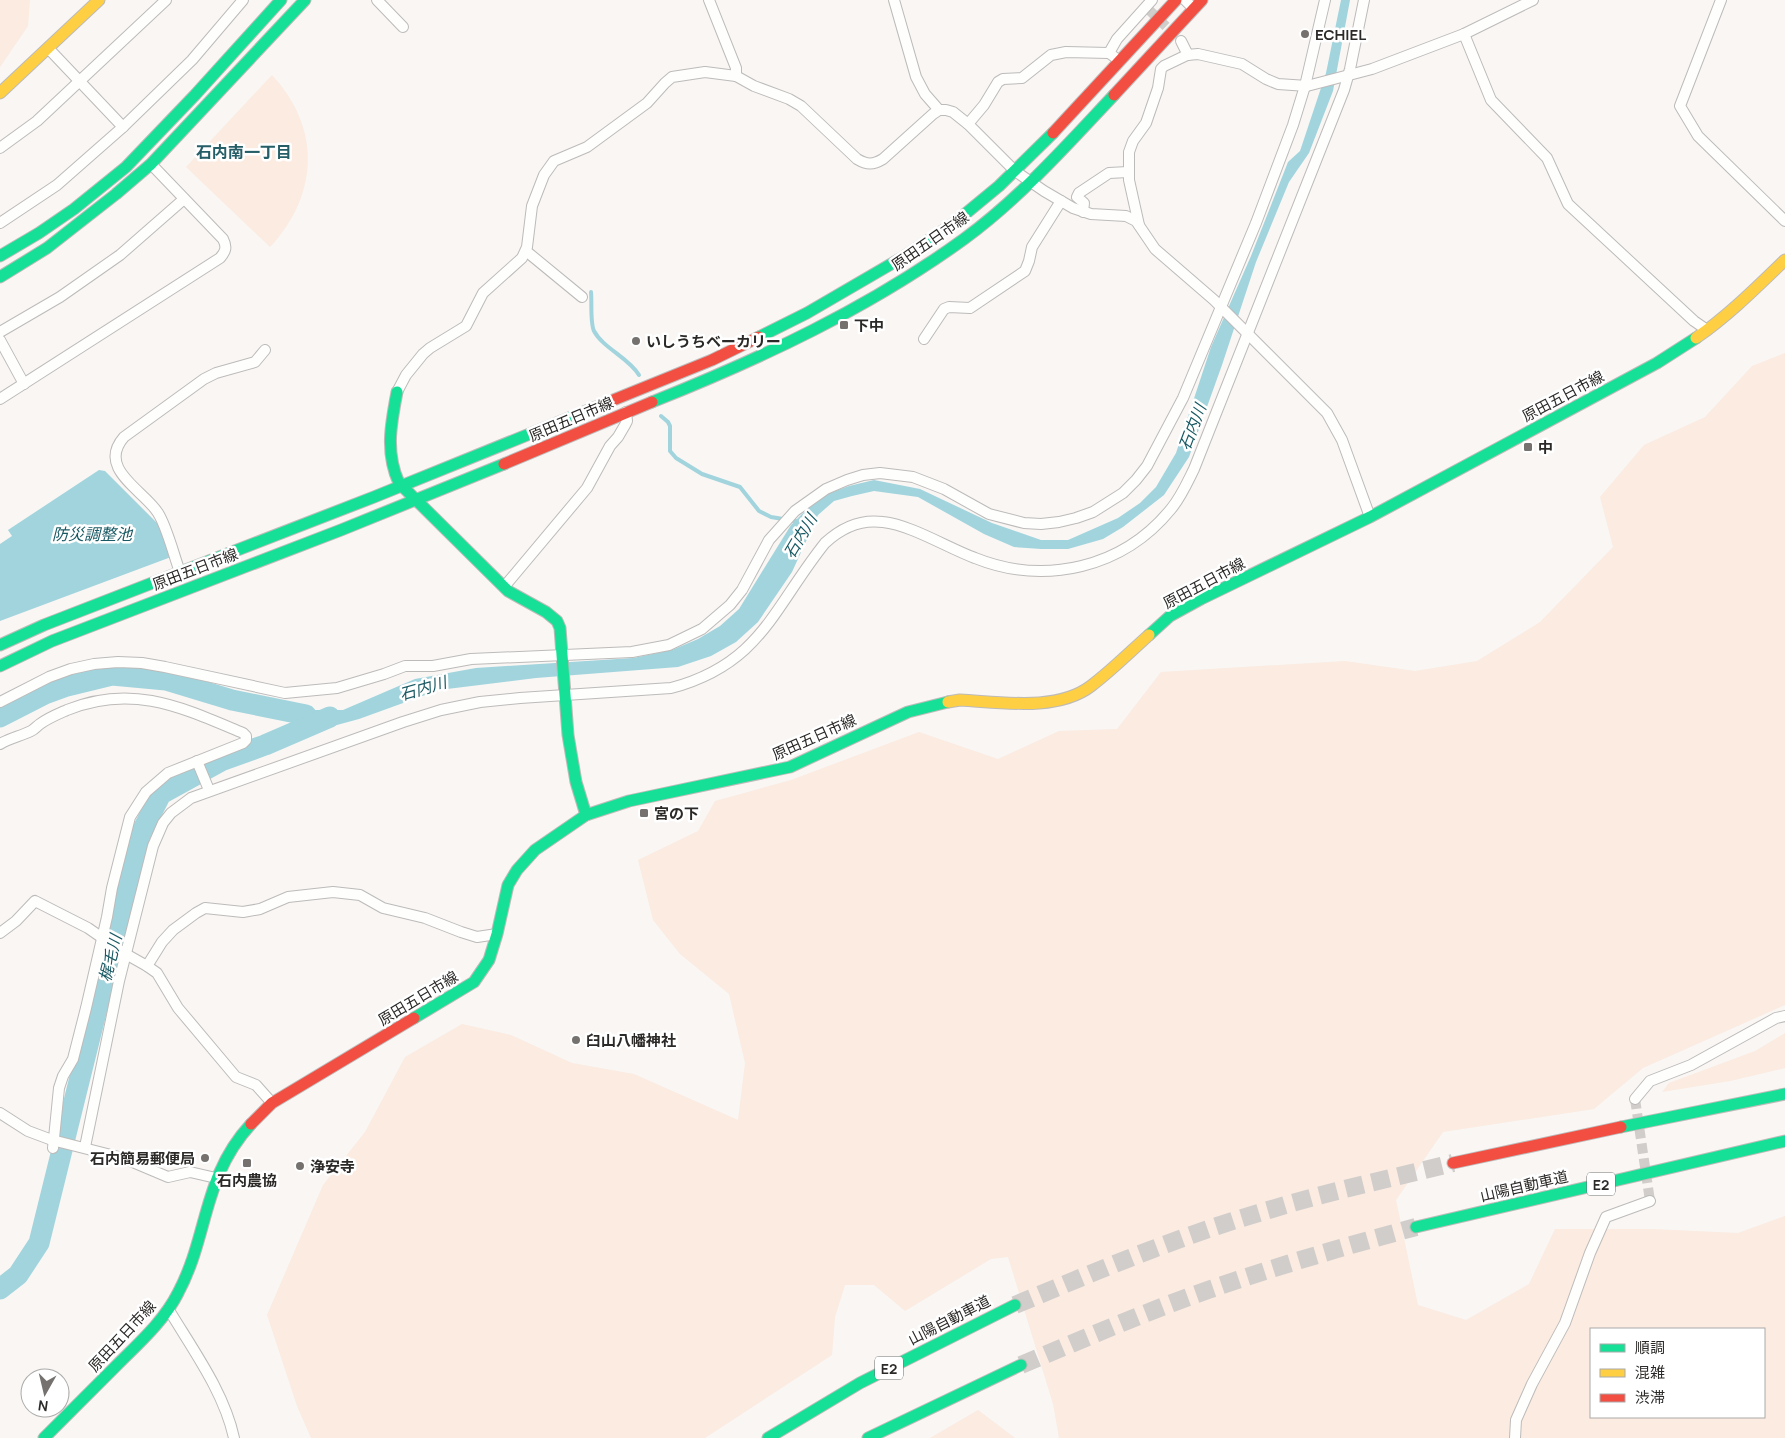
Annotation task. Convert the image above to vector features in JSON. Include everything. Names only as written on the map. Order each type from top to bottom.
[{"type":"main road","points":[[0,93],[99,0]]},
{"type":"main road","points":[[0,256],[39,233],[126,167],[195,96],[281,0]]},
{"type":"main road","points":[[0,277],[47,248],[151,164],[305,0]]},
{"type":"main road","name":"原田五日市線","points":[[0,645],[44,625],[402,486],[712,360],[807,313],[905,256],[953,224],[1038,150],[1176,0]]},
{"type":"main road","name":"原田五日市線","points":[[0,666],[52,641],[341,530],[533,452],[719,375],[815,329],[915,272],[965,238],[1051,162],[1198,4]]},
{"type":"main road","name":"原田五日市線","points":[[44,1438],[151,1331],[169,1310],[179,1292],[191,1259],[216,1178],[231,1149],[247,1127],[272,1103],[474,982],[489,960],[498,934],[508,886],[517,870],[535,850],[586,815],[629,801],[790,767],[908,712],[941,703],[960,700],[1038,703],[1056,701],[1069,696],[1090,686],[1170,616],[1370,516],[1656,363],[1707,330],[1755,289],[1785,260]]},
{"type":"main road","points":[[397,392],[389,454],[395,475],[402,486],[504,587],[546,612],[557,621],[560,628],[563,658],[568,735],[576,782],[586,815]]},
{"type":"main road","points":[[1453,1163],[1785,1094]]},
{"type":"main road","name":"山陽自動車道","points":[[1416,1227],[1785,1141]]},
{"type":"main road","name":"山陽自動車道","points":[[768,1438],[860,1383],[1015,1305]]},
{"type":"main road","points":[[868,1438],[939,1402],[1021,1365]]},
{"type":"street","points":[[0,148],[38,121],[166,0]]},
{"type":"street","points":[[0,222],[57,185],[123,127],[192,60],[243,0]]},
{"type":"street","points":[[378,0],[403,27]]},
{"type":"street","points":[[709,0],[736,68],[736,76]]},
{"type":"street","points":[[894,0],[916,77],[925,94],[939,110]]},
{"type":"street","points":[[1185,0],[1198,4]]},
{"type":"street","points":[[0,702],[56,674],[94,664],[118,662],[142,663],[165,667],[284,693],[337,688],[405,666],[433,666],[472,659],[563,658],[651,650],[686,638],[702,629],[730,605],[742,590],[769,540],[781,524],[810,499],[847,480],[880,473],[913,477],[944,489],[989,514],[1024,523],[1059,522],[1093,512],[1123,493],[1147,466],[1183,398],[1222,308],[1293,125],[1306,86],[1325,0]]},
{"type":"street","points":[[83,1146],[125,954],[157,834],[163,823],[180,805],[191,798],[209,789],[441,710],[480,702],[566,694],[671,688],[690,683],[726,665],[756,640],[824,543],[841,530],[861,523],[893,523],[996,566],[1039,572],[1083,567],[1104,560],[1142,538],[1158,524],[1184,489],[1194,469],[1301,203],[1346,76],[1364,0]]},
{"type":"street","points":[[1139,226],[1128,172],[1130,146],[1146,122],[1158,90],[1161,70],[1164,66],[1188,55],[1198,54],[1242,64],[1276,84],[1306,86],[1372,69],[1464,34],[1533,0]]},
{"type":"street","points":[[1721,0],[1680,106],[1698,136],[1785,221]]},
{"type":"street","points":[[1108,53],[1117,39],[1149,5]]},
{"type":"street","points":[[1464,34],[1491,100],[1547,158],[1568,204],[1694,321],[1707,330]]},
{"type":"street","points":[[1181,41],[1188,55]]},
{"type":"street","points":[[48,48],[123,127]]},
{"type":"street","points":[[968,124],[982,107],[998,82],[1003,79],[1022,78],[1045,59],[1058,53],[1108,53],[1120,61]]},
{"type":"street","points":[[397,392],[406,375],[423,354],[466,326],[483,293],[518,262],[526,251],[532,206],[544,175],[554,161],[587,147],[647,103],[664,83],[672,77],[705,72],[736,76],[754,86],[789,99],[801,106],[857,159],[865,164],[875,164],[883,159],[939,110],[953,112],[968,124],[1015,171],[1061,201],[1091,214],[1126,216],[1136,221],[1154,249],[1222,308],[1316,401],[1331,420],[1342,440],[1370,516]]},
{"type":"street","points":[[0,399],[220,258],[225,252],[226,245],[223,239],[151,164]]},
{"type":"street","points":[[1084,212],[1084,203],[1077,197],[1079,193],[1109,173],[1128,172]]},
{"type":"street","points":[[0,332],[60,297],[120,255],[184,199]]},
{"type":"street","points":[[924,339],[944,309],[949,307],[970,308],[1025,271],[1034,243],[1061,201]]},
{"type":"street","points":[[526,251],[582,297]]},
{"type":"street","points":[[0,340],[24,384]]},
{"type":"street","points":[[180,572],[158,512],[133,488],[118,465],[115,455],[117,445],[124,437],[204,379],[216,373],[256,362],[265,350]]},
{"type":"street","points":[[504,587],[587,488],[610,446],[625,425],[627,421],[626,412]]},
{"type":"street","points":[[0,744],[14,736],[30,732],[44,722],[87,703],[107,699],[128,698],[148,700],[188,710],[243,733],[246,736],[246,740],[243,743],[168,773],[156,782],[137,804],[126,830],[110,892],[103,939],[74,1053],[61,1082],[57,1102],[55,1143]]},
{"type":"street","points":[[197,762],[209,789]]},
{"type":"street","points":[[148,966],[162,942],[173,930],[204,908],[243,912],[260,909],[288,897],[333,892],[360,895],[383,908],[425,918],[477,937],[498,934]]},
{"type":"street","points":[[0,933],[35,901],[88,928],[125,954],[148,966],[156,974],[178,1008],[236,1077],[256,1085],[272,1103]]},
{"type":"street","points":[[1635,1100],[1650,1081],[1691,1065],[1776,1018],[1785,1016]]},
{"type":"street","points":[[0,1114],[28,1131],[55,1143],[83,1146],[124,1158],[168,1177],[190,1172],[216,1178]]},
{"type":"street","points":[[1515,1438],[1516,1420],[1532,1384],[1565,1323],[1590,1253],[1606,1217],[1650,1202]]},
{"type":"street","points":[[169,1310],[210,1380],[230,1419],[234,1438]]},
{"type":"shaded area","points":[[0,0],[30,0],[28,26],[0,67]]},
{"type":"shaded area","points":[[272,75],[288,95],[299,117],[306,139],[308,161],[305,183],[298,205],[286,227],[270,247],[186,167]]},
{"type":"shaded area","points":[[1785,353],[1785,1005],[1643,1068],[1594,1109],[1443,1132],[1396,1200],[1418,1305],[1466,1320],[1529,1284],[1555,1229],[1652,1229],[1738,1233],[1785,1216],[1785,1438],[1059,1438],[1053,1404],[1008,1257],[991,1259],[905,1311],[874,1285],[845,1285],[835,1317],[832,1355],[705,1438],[311,1438],[297,1406],[267,1315],[323,1185],[365,1132],[405,1057],[462,1024],[511,1035],[572,1063],[634,1074],[738,1120],[745,1063],[729,994],[680,954],[653,920],[638,860],[698,831],[715,801],[791,780],[919,732],[998,759],[1059,731],[1117,729],[1161,672],[1345,661],[1415,671],[1477,661],[1540,622],[1613,547],[1600,497],[1644,445],[1705,417],[1752,366]]},
{"type":"shaded area","points":[[1785,1033],[1785,1068],[1730,1081],[1662,1092],[1669,1083],[1755,1051]]},
{"type":"shaded area","points":[[978,1410],[1015,1438],[930,1438]]},
{"type":"water","points":[[1341,0],[1350,0],[1333,91],[1309,153],[1289,182],[1256,262],[1189,457],[1164,495],[1123,527],[1103,539],[1068,549],[1014,547],[984,534],[918,497],[874,491],[834,501],[818,515],[792,572],[758,622],[736,642],[711,656],[678,667],[536,678],[439,690],[359,719],[311,732],[267,702],[310,710],[343,710],[415,679],[476,668],[633,658],[672,650],[698,639],[720,626],[739,609],[791,525],[808,508],[827,494],[874,480],[920,489],[992,523],[1041,540],[1068,540],[1118,518],[1140,503],[1156,487],[1176,453],[1211,347],[1251,256],[1288,162],[1300,151],[1326,73]]},
{"type":"water","name":"防災調整池","points":[[99,470],[105,471],[159,525],[171,557],[0,621],[0,544],[12,536],[8,530]]},
{"type":"waterway","points":[[591,292],[594,331],[603,343],[629,363],[639,375]]},
{"type":"waterway","points":[[661,416],[670,426],[670,451],[676,458],[702,474],[740,487],[759,511],[771,517],[801,522]]},
{"type":"waterway","name":"石内川","points":[[0,717],[45,694],[67,686],[112,675],[166,680],[232,700],[306,715]]},
{"type":"waterway","name":"梶毛川","points":[[0,1289],[18,1275],[39,1243],[140,835],[161,794],[221,761],[265,745],[330,717]]},
{"type":"tunnel","points":[[1148,9],[1176,36]]},
{"type":"tunnel","points":[[1635,1099],[1650,1201]]},
{"type":"tunnel","points":[[1015,1305],[1142,1253],[1239,1219],[1317,1196],[1453,1163]]},
{"type":"tunnel","points":[[1021,1365],[1184,1298],[1312,1257],[1416,1227]]},
{"type":"traffic: fast","points":[[0,256],[74,209],[126,167],[195,95],[281,0]]},
{"type":"traffic: fast","points":[[0,277],[47,248],[151,164],[305,0]]},
{"type":"traffic: fast","points":[[652,402],[773,350],[852,310],[928,264],[985,223],[1024,189],[1114,95]]},
{"type":"traffic: fast","points":[[759,337],[807,313],[905,256],[953,224],[999,186],[1053,133]]},
{"type":"traffic: fast","points":[[1149,635],[1170,616],[1201,599],[1370,517],[1657,363],[1696,338]]},
{"type":"traffic: fast","points":[[397,392],[390,438],[392,460],[399,483],[508,591],[546,612],[557,621],[560,628],[568,735],[576,782],[586,815]]},
{"type":"traffic: fast","points":[[0,645],[44,625],[374,497],[601,405]]},
{"type":"traffic: fast","points":[[0,666],[52,641],[341,530],[504,464]]},
{"type":"traffic: fast","points":[[414,1018],[474,982],[489,960],[508,885],[517,870],[535,850],[586,815],[629,801],[790,767],[908,712],[948,702]]},
{"type":"traffic: fast","points":[[1621,1127],[1785,1094]]},
{"type":"traffic: fast","points":[[44,1438],[142,1340],[166,1313],[188,1271],[223,1165],[235,1144],[251,1124]]},
{"type":"traffic: fast","points":[[1416,1227],[1785,1141]]},
{"type":"traffic: fast","points":[[768,1438],[860,1383],[1015,1305]]},
{"type":"traffic: fast","points":[[868,1438],[1021,1365]]},
{"type":"traffic: slow","points":[[0,93],[99,0]]},
{"type":"traffic: slow","points":[[1696,338],[1731,311],[1785,260]]},
{"type":"traffic: slow","points":[[948,702],[960,700],[1028,704],[1062,699],[1077,694],[1091,686],[1149,635]]},
{"type":"traffic: jam","points":[[1053,133],[1176,0]]},
{"type":"traffic: jam","points":[[1114,95],[1202,0]]},
{"type":"traffic: jam","points":[[601,405],[712,360],[759,337]]},
{"type":"traffic: jam","points":[[504,464],[652,402]]},
{"type":"traffic: jam","points":[[251,1124],[272,1103],[414,1018]]},
{"type":"traffic: jam","points":[[1453,1163],[1621,1127]]},
{"type":"place","name":"ECHIEL","points":[[1305,34]]},
{"type":"place","name":"下中","points":[[844,325]]},
{"type":"place","name":"いしうちベーカリー","points":[[636,341]]},
{"type":"place","name":"中","points":[[1528,447]]},
{"type":"place","name":"宮の下","points":[[644,813]]},
{"type":"place","name":"臼山八幡神社","points":[[576,1040]]},
{"type":"place","name":"石内簡易郵便局","points":[[205,1158]]},
{"type":"place","name":"石内農協","points":[[247,1163]]},
{"type":"place","name":"浄安寺","points":[[300,1166]]},
{"type":"district","name":"石内南一丁目","points":[[244,152]]}]
